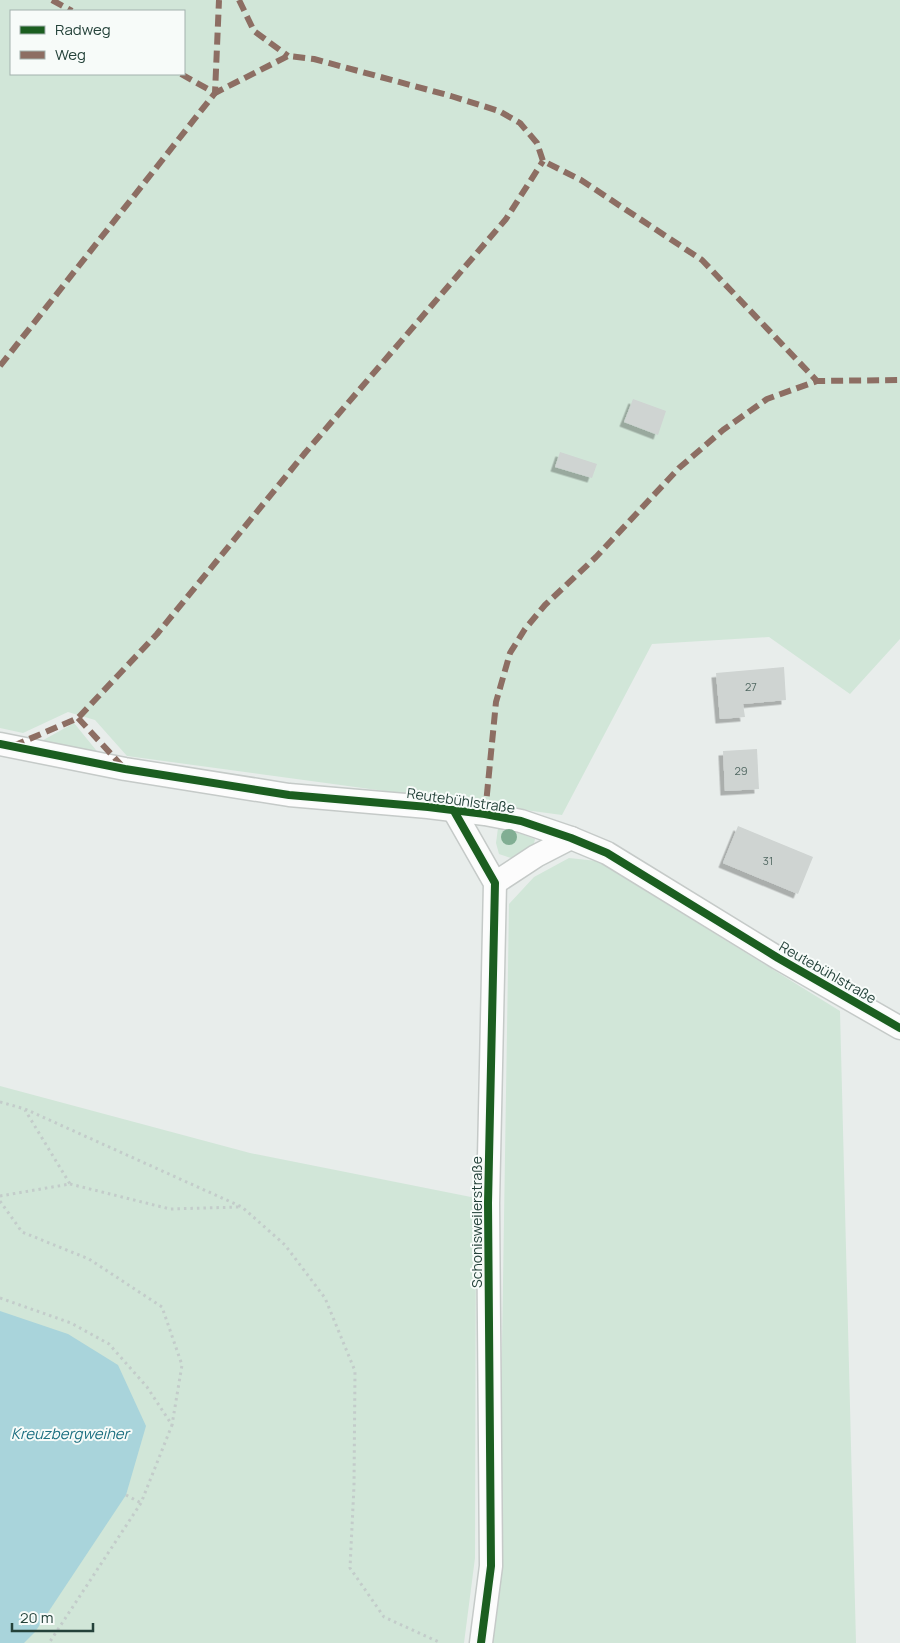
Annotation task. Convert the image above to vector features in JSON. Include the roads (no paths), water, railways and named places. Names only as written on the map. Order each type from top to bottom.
[{"type":"street","name":"Reutebühlstraße","points":[[0,744],[124,769],[289,795],[454,811],[522,821],[607,853],[778,958],[900,1028]]},
{"type":"street","points":[[454,811],[495,884],[536,856],[571,838]]},
{"type":"street","name":"Schonisweilerstraße","points":[[481,1643],[491,1566],[488,1203],[495,884]]},
{"type":"water","name":"Kreuzbergweiher","points":[[0,1311],[68,1334],[118,1365],[146,1426],[126,1495],[35,1632],[24,1643],[0,1643]]}]
